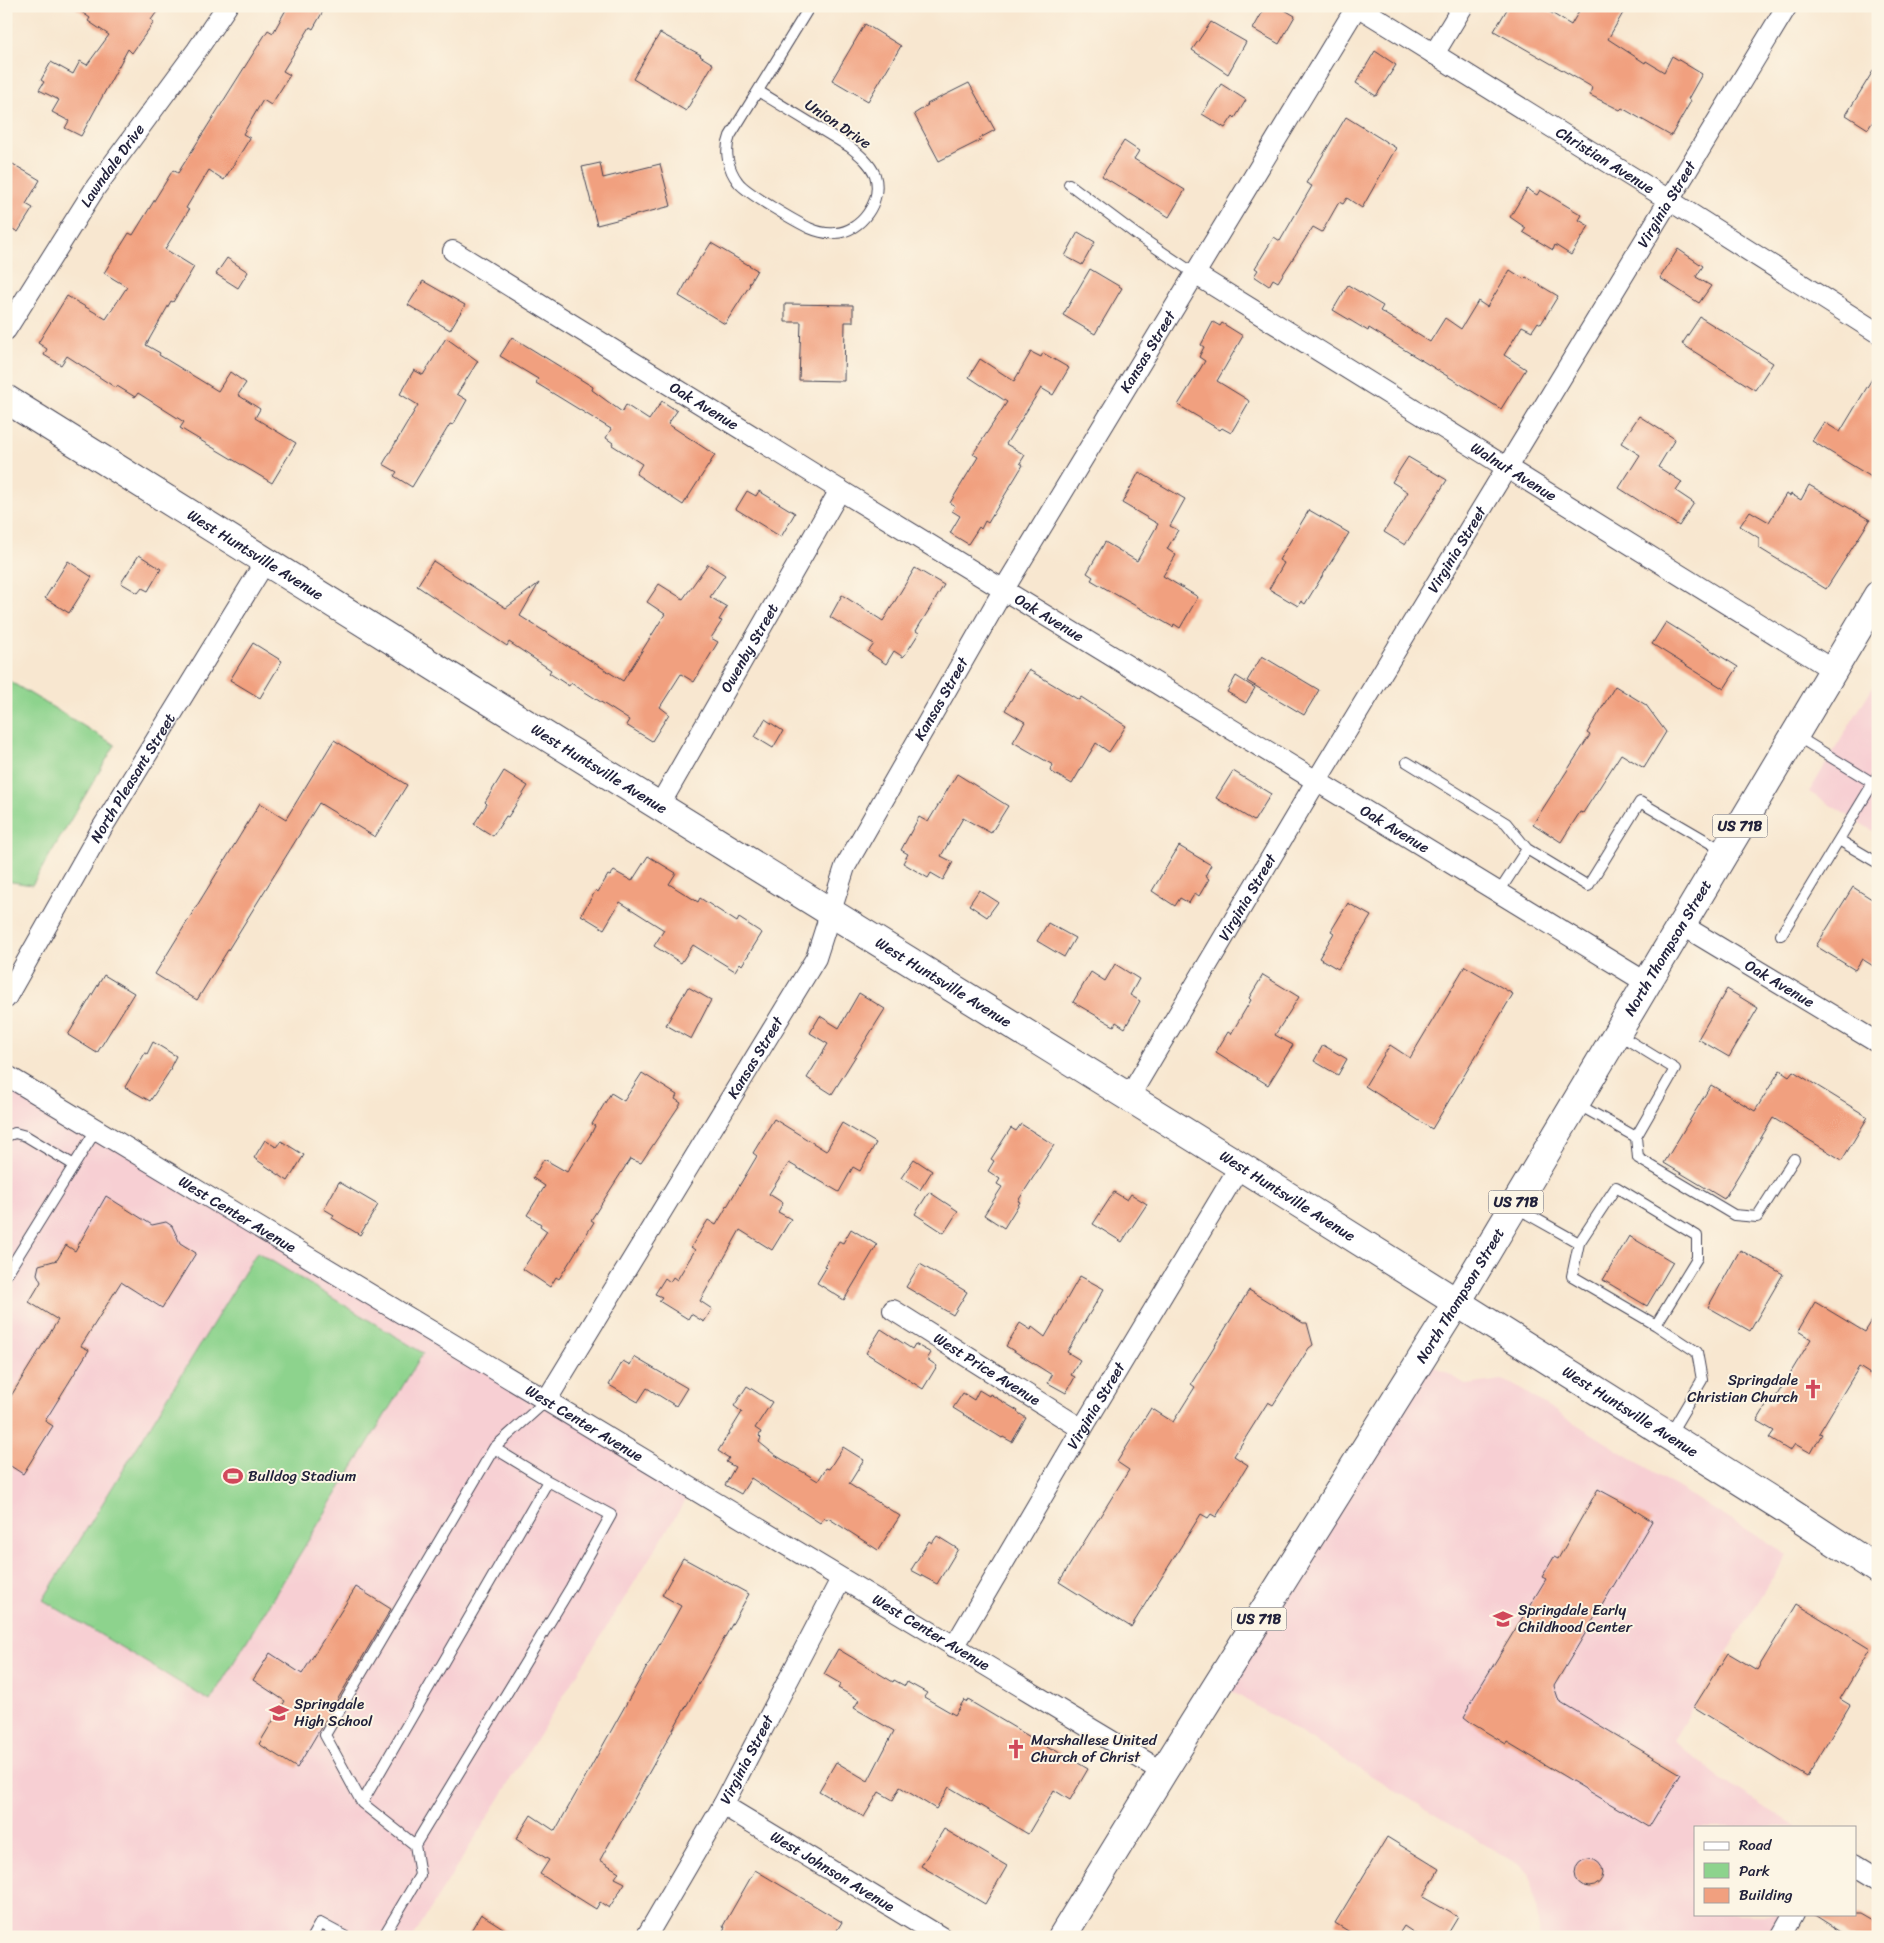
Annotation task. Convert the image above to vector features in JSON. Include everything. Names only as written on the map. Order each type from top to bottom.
[{"type":"main road","name":"West Huntsville Avenue","points":[[6,399],[265,562],[1240,1166],[1670,1436],[1878,1570]]},
{"type":"main road","name":"North Thompson Street","points":[[1062,1937],[1162,1772],[1457,1302],[1794,735],[1875,605]]},
{"type":"street","name":"Lawndale Drive","points":[[6,330],[96,187],[192,58],[227,6]]},
{"type":"street","name":"Christian Avenue","points":[[1357,6],[1669,200],[1878,333]]},
{"type":"street","name":"Kansas Street","points":[[546,1401],[816,958],[845,867],[1004,589],[1357,6]]},
{"type":"street","points":[[1434,54],[1463,6]]},
{"type":"street","name":"Virginia Street","points":[[1129,1097],[1317,780],[1787,6]]},
{"type":"street","name":"Oak Avenue","points":[[453,250],[840,490],[1648,982]]},
{"type":"street","name":"Walnut Avenue","points":[[1195,274],[1833,670]]},
{"type":"street","name":"Owenby Street","points":[[659,806],[840,490]]},
{"type":"street","name":"North Pleasant Street","points":[[6,998],[102,828],[265,562]]},
{"type":"street","name":"Oak Avenue","points":[[1682,925],[1878,1043]]},
{"type":"street","name":"West Center Avenue","points":[[6,1075],[1162,1772]]},
{"type":"street","name":"Virginia Street","points":[[954,1647],[1240,1166]]},
{"type":"street","name":"West Price Avenue","points":[[893,1310],[1082,1429]]},
{"type":"street","name":"Virginia Street","points":[[646,1937],[722,1805],[841,1579]]},
{"type":"street","name":"West Johnson Avenue","points":[[722,1805],[941,1937]]},
{"type":"street","points":[[1856,1865],[1878,1878]]},
{"type":"street","points":[[1781,1937],[1793,1916]]},
{"type":"lane","name":"Union Drive","points":[[758,91],[850,147],[861,155],[869,165],[877,187],[874,202],[860,223],[847,231],[835,233],[810,228],[744,189],[728,163],[727,142],[758,91],[810,6]]},
{"type":"lane","points":[[1069,184],[1137,235],[1195,274]]},
{"type":"lane","points":[[1781,935],[1876,781],[1794,735]]},
{"type":"lane","points":[[1406,762],[1506,823],[1527,849],[1588,886],[1640,802],[1725,852]]},
{"type":"lane","points":[[1839,840],[1878,864]]},
{"type":"lane","points":[[1499,892],[1527,849]]},
{"type":"lane","points":[[1617,1034],[1675,1069],[1636,1137],[1638,1158],[1734,1214],[1757,1218],[1794,1159]]},
{"type":"lane","points":[[1575,1103],[1636,1137]]},
{"type":"lane","points":[[6,1275],[96,1130]]},
{"type":"lane","points":[[6,1136],[15,1133],[26,1136],[74,1166]]},
{"type":"lane","points":[[1656,1325],[1697,1258],[1698,1236],[1616,1187],[1579,1243],[1572,1276],[1656,1325],[1697,1352],[1702,1380],[1670,1436]]},
{"type":"lane","points":[[1514,1206],[1579,1243]]},
{"type":"lane","points":[[415,1845],[362,1802],[325,1735],[494,1448],[546,1401]]},
{"type":"lane","points":[[383,1937],[420,1875],[415,1845],[571,1587],[611,1515],[548,1481],[494,1448]]},
{"type":"lane","points":[[362,1802],[548,1481]]},
{"type":"lane","points":[[312,1937],[320,1923],[346,1937]]},
{"type":"shaded area","points":[[1878,678],[1878,834],[1809,792]]},
{"type":"shaded area","name":"Springdale High School","points":[[6,1075],[692,1490],[413,1937],[6,1937]]},
{"type":"shaded area","name":"Springdale Early Childhood Center","points":[[1422,1358],[1467,1385],[1502,1380],[1512,1384],[1787,1555],[1673,1740],[1720,1779],[1795,1826],[1694,1826],[1694,1916],[1793,1916],[1781,1937],[1540,1937],[1533,1885],[1530,1876],[1522,1867],[1218,1683]]},
{"type":"green space","points":[[6,679],[115,745],[32,885],[6,881]]},
{"type":"green space","name":"Bulldog Stadium","points":[[257,1252],[423,1353],[210,1701],[43,1600]]},
{"type":"building","points":[[73,6],[161,6],[151,20],[154,22],[132,53],[128,49],[81,136],[65,128],[69,121],[52,112],[59,100],[39,90],[44,82],[41,80],[51,62],[73,74],[80,61],[87,65],[109,35],[88,21],[90,18]]},
{"type":"building","points":[[288,6],[326,6],[313,29],[310,27],[283,71],[290,75],[271,105],[263,100],[243,134],[250,138],[224,180],[209,170],[186,208],[189,210],[165,249],[194,267],[173,302],[171,301],[146,345],[218,391],[230,372],[246,383],[238,395],[260,409],[255,418],[296,443],[272,483],[180,428],[184,422],[138,393],[135,397],[117,386],[116,388],[67,356],[61,365],[44,355],[47,349],[38,343],[67,296],[106,319],[127,287],[104,273],[129,233],[133,235],[173,170],[178,173],[268,30],[273,33]]},
{"type":"building","points":[[1266,6],[1278,6],[1295,16],[1279,44],[1253,29]]},
{"type":"building","points":[[1509,6],[1540,6],[1571,25],[1582,6],[1627,6],[1608,39],[1645,63],[1646,61],[1664,72],[1672,56],[1702,74],[1688,99],[1691,101],[1671,136],[1622,108],[1620,110],[1590,95],[1592,87],[1494,31]]},
{"type":"building","points":[[1211,22],[1246,42],[1228,74],[1192,50]]},
{"type":"building","points":[[865,24],[901,46],[868,101],[832,80]]},
{"type":"building","points":[[660,33],[701,55],[713,64],[686,111],[633,79]]},
{"type":"building","points":[[1375,51],[1396,65],[1376,96],[1356,83]]},
{"type":"building","points":[[1878,63],[1878,113],[1868,129],[1846,115]]},
{"type":"building","points":[[969,83],[995,130],[980,138],[981,140],[939,161],[914,114],[927,104]]},
{"type":"building","points":[[1221,84],[1246,100],[1235,118],[1233,116],[1225,128],[1202,114]]},
{"type":"building","points":[[1346,117],[1396,148],[1362,208],[1347,198],[1343,204],[1339,202],[1322,232],[1313,227],[1278,282],[1273,279],[1269,286],[1254,276],[1258,270],[1255,268],[1274,237],[1280,241],[1312,186],[1306,183]]},
{"type":"building","points":[[1124,141],[1139,151],[1134,159],[1185,190],[1169,217],[1102,176]]},
{"type":"building","points":[[6,160],[40,180],[26,204],[33,208],[18,232],[11,228],[6,236]]},
{"type":"building","points":[[600,163],[603,178],[660,164],[671,206],[597,225],[582,167]]},
{"type":"building","points":[[1527,189],[1537,195],[1540,190],[1582,215],[1579,220],[1589,226],[1571,255],[1555,245],[1553,250],[1523,232],[1526,228],[1510,217]]},
{"type":"building","points":[[1078,232],[1095,242],[1082,265],[1065,256]]},
{"type":"building","points":[[711,243],[757,270],[750,285],[725,324],[679,296],[701,256]]},
{"type":"building","points":[[1678,249],[1703,266],[1696,277],[1711,286],[1699,303],[1660,278]]},
{"type":"building","points":[[227,258],[248,272],[238,288],[216,274]]},
{"type":"building","points":[[1090,269],[1122,288],[1095,334],[1063,315]]},
{"type":"building","points":[[1510,270],[1558,296],[1541,324],[1538,322],[1532,331],[1522,326],[1504,355],[1526,369],[1501,409],[1369,328],[1368,331],[1333,310],[1348,285],[1383,306],[1380,311],[1430,342],[1445,318],[1461,329],[1478,301],[1487,307]]},
{"type":"building","points":[[423,281],[465,305],[450,330],[408,305]]},
{"type":"building","points":[[785,304],[853,305],[853,322],[845,322],[844,381],[799,380],[801,322],[785,322]]},
{"type":"building","points":[[1700,317],[1773,363],[1755,390],[1682,344]]},
{"type":"building","points":[[1213,322],[1220,326],[1222,323],[1243,336],[1217,381],[1249,402],[1231,433],[1222,428],[1220,430],[1178,405],[1205,361],[1199,357],[1204,347],[1201,345]]},
{"type":"building","points":[[512,337],[593,387],[592,390],[622,412],[626,405],[649,420],[662,401],[677,411],[668,424],[715,455],[683,505],[636,474],[642,464],[612,445],[613,443],[606,438],[611,429],[536,383],[538,379],[500,356]]},
{"type":"building","points":[[446,338],[478,361],[457,394],[467,400],[453,425],[450,424],[412,487],[394,476],[397,472],[383,464],[418,405],[400,394],[414,370],[423,375]]},
{"type":"building","points":[[1031,352],[1041,357],[1043,353],[1069,368],[1053,395],[1041,388],[1006,444],[1025,455],[1020,463],[1023,465],[988,523],[985,521],[981,529],[979,527],[968,544],[950,533],[960,516],[952,511],[955,506],[950,503],[978,457],[973,454],[1007,402],[969,377],[980,359],[1014,381]]},
{"type":"building","points":[[1878,369],[1878,481],[1812,441],[1824,422],[1840,432]]},
{"type":"building","points":[[1639,416],[1675,439],[1658,467],[1682,482],[1676,491],[1694,503],[1679,526],[1619,488],[1640,455],[1621,443]]},
{"type":"building","points":[[1408,457],[1447,480],[1405,545],[1384,532],[1408,492],[1392,482]]},
{"type":"building","points":[[1139,472],[1185,499],[1170,526],[1178,530],[1167,549],[1176,555],[1163,576],[1198,597],[1180,628],[1174,624],[1173,627],[1091,580],[1093,577],[1087,573],[1105,542],[1137,561],[1158,524],[1122,503]]},
{"type":"building","points":[[1809,485],[1870,520],[1826,589],[1759,548],[1759,538],[1740,526],[1750,511],[1769,522],[1786,494],[1790,496],[1791,494],[1801,500]]},
{"type":"building","points":[[747,491],[756,496],[759,491],[795,513],[781,537],[736,509]]},
{"type":"building","points":[[1309,510],[1349,533],[1305,604],[1301,601],[1298,606],[1269,589],[1284,563],[1279,560]]},
{"type":"building","points":[[139,555],[161,569],[148,591],[142,588],[138,593],[121,583]]},
{"type":"building","points":[[68,561],[92,577],[69,613],[45,598]]},
{"type":"building","points":[[433,561],[506,608],[539,583],[520,616],[623,681],[665,614],[647,602],[659,584],[683,599],[708,564],[725,575],[710,597],[727,607],[719,620],[722,621],[711,638],[718,642],[694,682],[681,674],[660,707],[669,714],[652,741],[626,725],[629,720],[571,683],[569,686],[549,673],[551,670],[509,642],[507,646],[417,586]]},
{"type":"building","points":[[915,568],[944,585],[916,631],[919,633],[905,655],[903,657],[894,651],[886,664],[868,652],[874,644],[830,617],[842,595],[883,621]]},
{"type":"building","points":[[1666,622],[1738,667],[1724,689],[1652,644]]},
{"type":"building","points":[[253,643],[282,661],[260,698],[230,680]]},
{"type":"building","points":[[1262,656],[1319,690],[1304,715],[1247,681]]},
{"type":"building","points":[[1029,670],[1079,700],[1081,697],[1126,726],[1109,752],[1096,743],[1072,784],[1050,771],[1053,765],[1013,742],[1025,722],[1005,710]]},
{"type":"building","points":[[1236,676],[1255,688],[1246,703],[1227,692]]},
{"type":"building","points":[[1615,686],[1646,705],[1666,732],[1644,768],[1621,754],[1583,813],[1580,812],[1561,842],[1533,824],[1590,735],[1587,733]]},
{"type":"building","points":[[765,719],[783,731],[773,748],[755,737]]},
{"type":"building","points":[[334,740],[407,785],[375,837],[319,803],[197,1000],[155,974],[260,803],[286,819]]},
{"type":"building","points":[[504,771],[528,786],[493,836],[474,824]]},
{"type":"building","points":[[1233,771],[1271,794],[1254,821],[1216,798]]},
{"type":"building","points":[[957,774],[1008,806],[991,833],[963,818],[941,856],[953,862],[943,880],[931,873],[928,878],[903,863],[908,854],[901,850],[919,817],[928,822]]},
{"type":"building","points":[[1179,846],[1211,865],[1205,876],[1209,879],[1199,896],[1195,893],[1189,903],[1180,898],[1175,906],[1152,891]]},
{"type":"building","points":[[648,856],[676,873],[669,884],[698,902],[700,898],[737,922],[739,918],[762,933],[742,965],[740,963],[735,971],[693,945],[681,963],[654,946],[664,930],[620,902],[604,929],[581,915],[596,890],[598,892],[608,875],[610,876],[614,871],[632,881]]},
{"type":"building","points":[[1853,887],[1878,903],[1878,969],[1862,959],[1855,970],[1816,946]]},
{"type":"building","points":[[979,890],[998,902],[987,917],[969,905]]},
{"type":"building","points":[[1348,903],[1371,916],[1338,969],[1319,958],[1334,933],[1331,931]]},
{"type":"building","points":[[1048,923],[1075,938],[1064,957],[1037,941]]},
{"type":"building","points":[[1115,964],[1139,979],[1130,995],[1140,1001],[1125,1028],[1116,1022],[1114,1026],[1073,1002],[1091,972],[1105,981]]},
{"type":"building","points":[[1465,966],[1513,994],[1432,1129],[1365,1086],[1390,1045],[1410,1058]]},
{"type":"building","points":[[104,975],[134,993],[97,1053],[68,1035]]},
{"type":"building","points":[[1263,975],[1299,997],[1275,1035],[1293,1045],[1268,1085],[1216,1052],[1228,1032],[1231,1034]]},
{"type":"building","points":[[688,987],[711,1000],[691,1039],[666,1025]]},
{"type":"building","points":[[1727,989],[1758,1008],[1729,1057],[1698,1039]]},
{"type":"building","points":[[859,993],[885,1009],[832,1094],[807,1078],[828,1044],[810,1033],[820,1016],[839,1028]]},
{"type":"building","points":[[153,1042],[176,1056],[171,1069],[150,1101],[125,1087]]},
{"type":"building","points":[[1323,1045],[1347,1059],[1338,1075],[1314,1061]]},
{"type":"building","points":[[1780,1070],[1789,1076],[1793,1071],[1868,1117],[1842,1160],[1773,1118],[1724,1199],[1664,1163],[1711,1085],[1755,1111]]},
{"type":"building","points":[[642,1073],[677,1095],[675,1099],[681,1103],[641,1163],[630,1159],[591,1220],[594,1222],[559,1279],[556,1277],[550,1287],[523,1269],[547,1231],[540,1226],[541,1224],[527,1215],[545,1186],[533,1178],[544,1159],[567,1172],[591,1134],[595,1126],[592,1124],[611,1093],[624,1101]]},
{"type":"building","points":[[774,1119],[826,1151],[842,1123],[876,1143],[860,1171],[853,1167],[839,1192],[789,1163],[769,1194],[783,1203],[778,1212],[791,1219],[772,1250],[740,1230],[700,1301],[712,1309],[704,1322],[691,1314],[688,1319],[659,1301],[662,1297],[655,1294],[665,1278],[670,1282],[673,1277],[677,1280],[695,1250],[691,1247],[708,1220],[716,1225],[757,1156],[753,1153]]},
{"type":"building","points":[[1021,1124],[1054,1145],[1018,1201],[1020,1202],[1004,1228],[984,1215],[1002,1187],[997,1184],[1000,1179],[988,1171],[994,1161],[991,1159],[1011,1128],[1016,1131]]},
{"type":"building","points":[[265,1140],[276,1147],[281,1141],[304,1155],[288,1181],[254,1158]]},
{"type":"building","points":[[914,1159],[932,1171],[920,1190],[901,1178]]},
{"type":"building","points":[[339,1182],[378,1205],[360,1235],[332,1218],[334,1215],[324,1209]]},
{"type":"building","points":[[929,1192],[958,1211],[944,1233],[915,1214]]},
{"type":"building","points":[[1114,1192],[1127,1200],[1131,1194],[1147,1204],[1122,1242],[1093,1224]]},
{"type":"building","points":[[106,1196],[152,1225],[166,1222],[172,1226],[180,1243],[196,1253],[162,1308],[121,1282],[81,1346],[89,1350],[45,1421],[53,1426],[23,1474],[6,1463],[6,1404],[58,1320],[29,1302],[41,1282],[37,1274],[39,1265],[57,1260],[66,1245],[75,1251]]},
{"type":"building","points":[[851,1229],[877,1245],[844,1300],[817,1283],[826,1268],[824,1266],[839,1241],[843,1243]]},
{"type":"building","points":[[1629,1236],[1673,1262],[1647,1306],[1603,1280]]},
{"type":"building","points":[[1740,1250],[1783,1274],[1750,1331],[1708,1307]]},
{"type":"building","points":[[920,1264],[967,1292],[953,1315],[906,1287]]},
{"type":"building","points":[[1080,1276],[1104,1289],[1067,1352],[1080,1360],[1071,1375],[1075,1377],[1066,1393],[1048,1383],[1052,1375],[1006,1346],[1020,1323],[1031,1330],[1032,1327],[1045,1337]]},
{"type":"building","points":[[1249,1290],[1303,1323],[1307,1323],[1313,1345],[1309,1348],[1273,1405],[1268,1402],[1234,1456],[1248,1465],[1216,1517],[1211,1514],[1208,1518],[1201,1514],[1131,1627],[1059,1582],[1129,1470],[1117,1462],[1151,1408],[1173,1422],[1195,1387],[1191,1384]]},
{"type":"building","name":"Springdale Christian Church","points":[[1815,1302],[1865,1332],[1878,1311],[1878,1379],[1859,1367],[1819,1433],[1822,1434],[1811,1453],[1795,1444],[1790,1451],[1769,1438],[1774,1431],[1757,1421],[1768,1403],[1771,1405],[1811,1339],[1798,1331]]},
{"type":"building","points":[[881,1329],[912,1349],[915,1344],[931,1353],[927,1359],[937,1366],[923,1389],[866,1353]]},
{"type":"building","points":[[634,1357],[687,1388],[676,1406],[647,1388],[638,1402],[609,1385],[623,1361],[630,1365]]},
{"type":"building","points":[[747,1386],[772,1402],[755,1428],[761,1432],[759,1442],[775,1455],[818,1481],[826,1468],[829,1469],[843,1447],[864,1460],[849,1484],[900,1516],[878,1550],[828,1518],[827,1520],[824,1518],[820,1523],[751,1478],[741,1494],[725,1485],[735,1467],[726,1462],[729,1458],[718,1451],[742,1412],[734,1406]]},
{"type":"building","points":[[979,1390],[989,1396],[990,1394],[1026,1418],[1012,1442],[1002,1438],[953,1408],[963,1393],[974,1400]]},
{"type":"building","points":[[1598,1489],[1652,1521],[1554,1686],[1559,1701],[1681,1774],[1649,1827],[1507,1742],[1506,1744],[1464,1717],[1469,1705],[1546,1579],[1542,1577],[1554,1557],[1558,1559]]},
{"type":"building","points":[[937,1536],[958,1549],[937,1584],[911,1570],[929,1541],[932,1543]]},
{"type":"building","points":[[683,1558],[749,1594],[600,1860],[619,1872],[615,1878],[625,1883],[609,1908],[600,1902],[596,1909],[540,1874],[549,1860],[516,1839],[531,1815],[555,1831],[681,1606],[662,1595]]},
{"type":"building","points":[[356,1587],[391,1609],[297,1768],[259,1744],[285,1701],[253,1680],[270,1653],[302,1674]]},
{"type":"building","points":[[1797,1604],[1870,1649],[1840,1699],[1850,1705],[1807,1777],[1694,1707],[1728,1653],[1757,1670]]},
{"type":"building","points":[[838,1649],[893,1682],[894,1680],[905,1686],[907,1682],[927,1693],[924,1697],[955,1715],[964,1700],[967,1702],[968,1700],[1088,1769],[1070,1800],[1054,1790],[1028,1834],[949,1787],[936,1809],[900,1787],[893,1800],[879,1792],[864,1817],[819,1791],[836,1762],[868,1781],[894,1731],[854,1708],[859,1700],[838,1688],[841,1684],[824,1674]]},
{"type":"building","points":[[944,1829],[1007,1866],[985,1904],[921,1866]]},
{"type":"building","points":[[1387,1837],[1439,1869],[1423,1897],[1458,1917],[1446,1937],[1420,1937],[1404,1926],[1397,1937],[1358,1937],[1335,1923]]},
{"type":"building","points":[[1589,1859],[1599,1863],[1603,1873],[1599,1883],[1589,1887],[1579,1883],[1575,1873],[1579,1863]]},
{"type":"building","points":[[755,1870],[842,1922],[833,1937],[720,1937],[725,1927],[723,1926]]},
{"type":"building","points":[[481,1914],[517,1937],[467,1937]]},
{"type":"building","points":[[1856,1914],[1859,1914],[1878,1925],[1878,1937],[1850,1937],[1817,1916],[1856,1916]]},
{"type":"place","name":"Springdale Christian Church","points":[[1813,1389]]},
{"type":"place","name":"Bulldog Stadium","points":[[233,1476]]},
{"type":"place","name":"Springdale Early Childhood Center","points":[[1503,1619]]},
{"type":"place","name":"Springdale High School","points":[[279,1713]]},
{"type":"place","name":"Marshallese United Church of Christ","points":[[1016,1749]]}]
